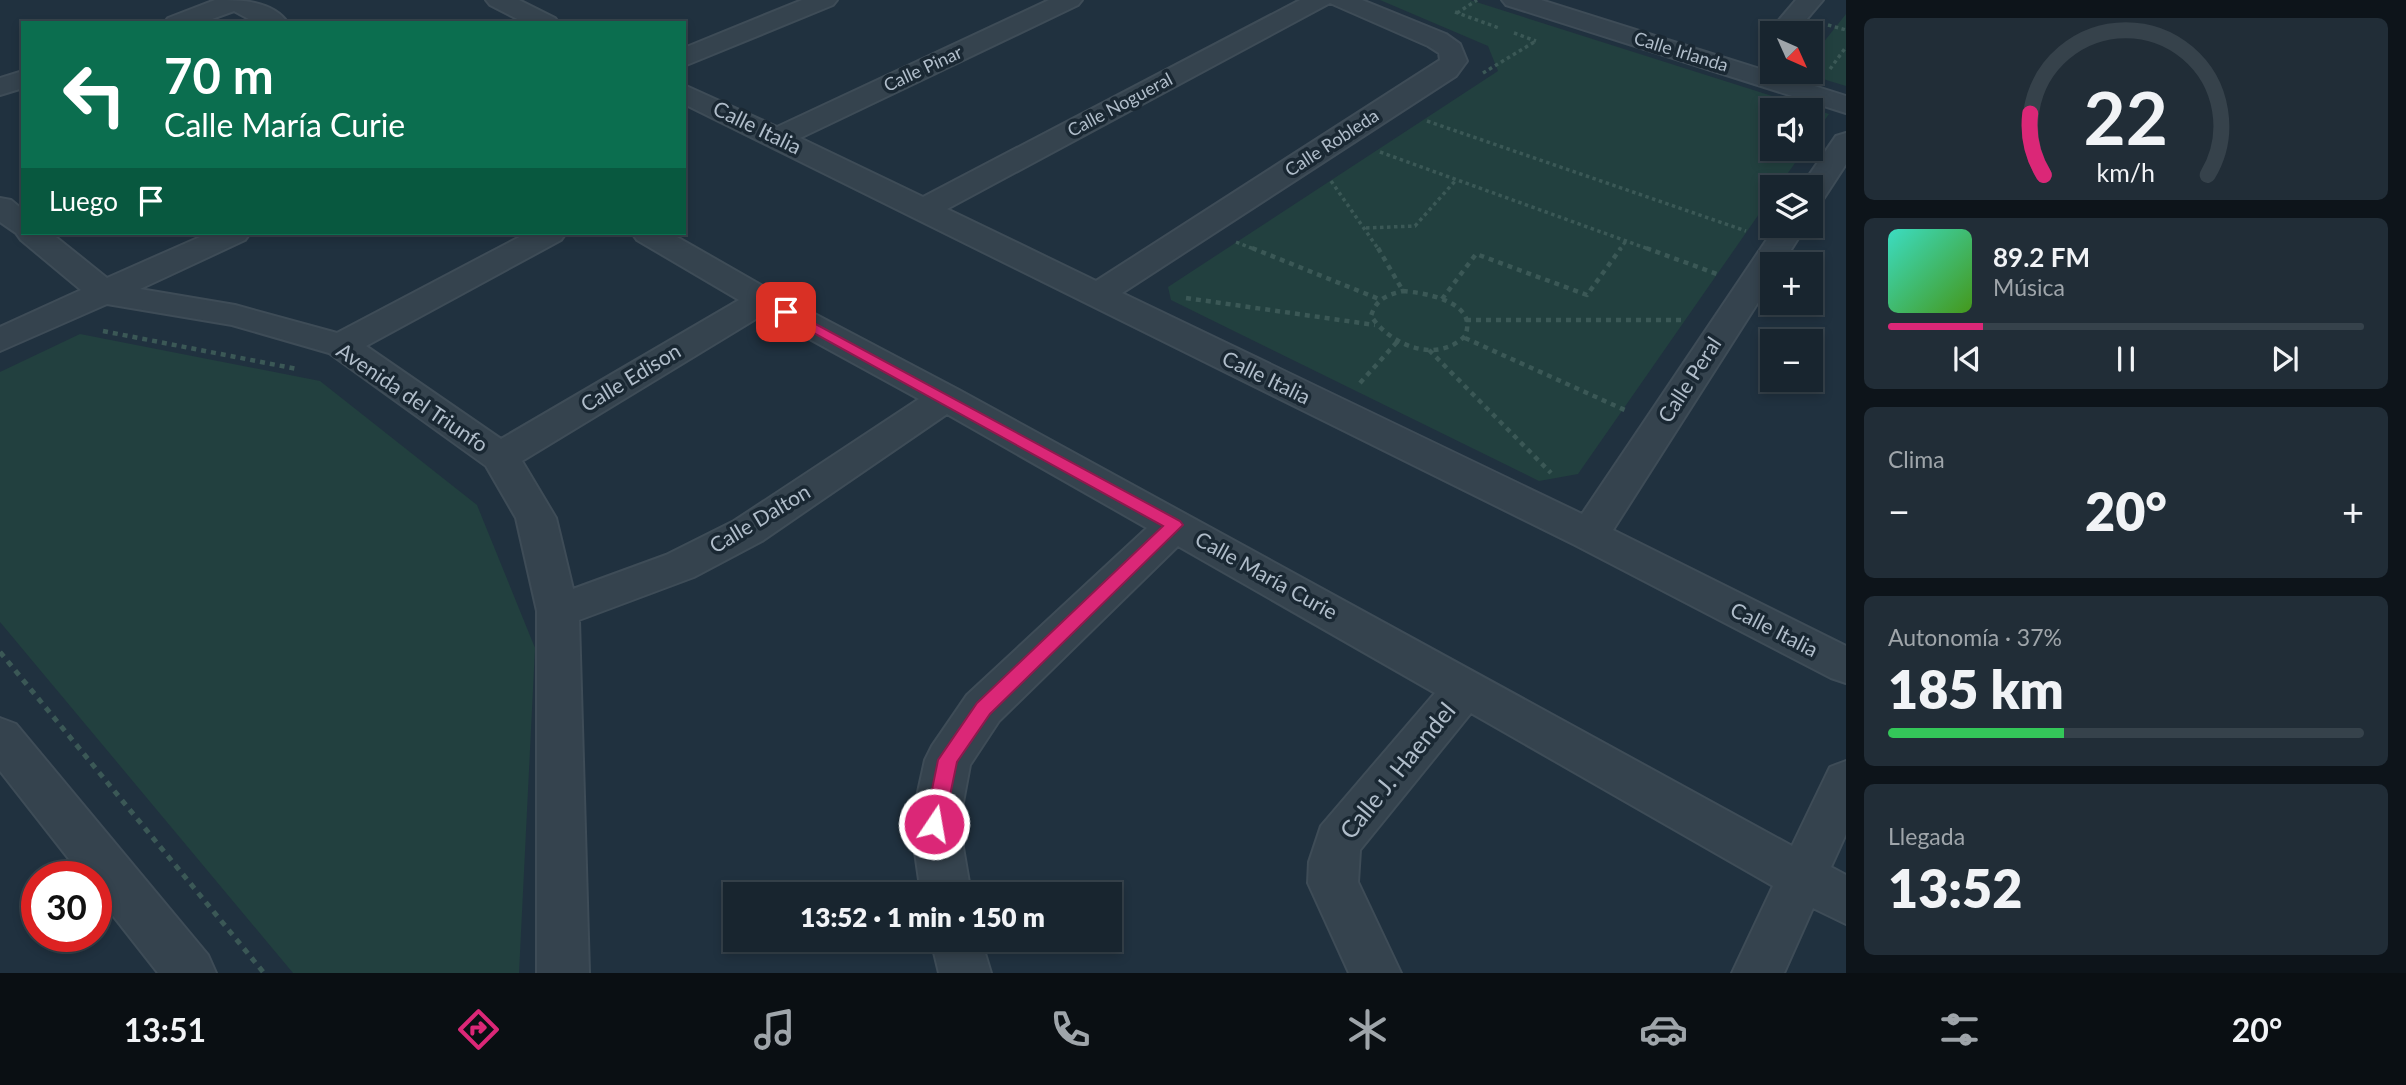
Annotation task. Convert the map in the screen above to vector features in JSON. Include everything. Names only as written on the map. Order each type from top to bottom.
[{"type":"street","points":[[499,0],[543,14]]},
{"type":"street","points":[[686,57],[824,0]]},
{"type":"street","name":"Calle Pinar","points":[[777,138],[1069,0]]},
{"type":"street","name":"Calle Nogueral","points":[[922,210],[1319,0]]},
{"type":"street","name":"Calle Robleda","points":[[1096,295],[1446,70],[1454,61],[1451,50],[1437,40],[1340,0]]},
{"type":"street","name":"Calle Irlanda","points":[[1515,0],[1554,16],[1846,105]]},
{"type":"street","points":[[1792,21],[1810,0]]},
{"type":"street","points":[[182,21],[235,1],[271,21]]},
{"type":"street","points":[[1747,73],[1760,58]]},
{"type":"street","points":[[0,87],[21,80]]},
{"type":"street","name":"Calle Italia","points":[[686,94],[1589,535],[1846,667]]},
{"type":"street","points":[[1823,177],[1846,142]]},
{"type":"street","points":[[0,200],[21,191]]},
{"type":"street","points":[[0,207],[21,223]]},
{"type":"street","name":"Avenida del Triunfo","points":[[34,235],[103,312],[235,315],[341,345],[500,457],[536,518],[558,611],[563,973]]},
{"type":"street","points":[[0,340],[103,312],[231,235]]},
{"type":"street","points":[[341,345],[546,235]]},
{"type":"street","name":"Calle María Curie","points":[[651,235],[763,300],[1175,525],[1846,901]]},
{"type":"street","name":"Calle Peral","points":[[1589,535],[1783,238]]},
{"type":"street","name":"Calle Edison","points":[[500,457],[763,300]]},
{"type":"street","name":"Calle Dalton","points":[[558,611],[680,566],[748,531],[946,398]]},
{"type":"street","points":[[944,882],[934,824],[948,760],[983,708],[1175,525]]},
{"type":"street","name":"Calle J. Haendel","points":[[1375,973],[1333,883],[1333,862],[1338,841],[1466,688]]},
{"type":"street","points":[[0,737],[190,973]]},
{"type":"street","points":[[1758,973],[1846,781]]},
{"type":"street","points":[[959,952],[965,973]]},
{"type":"path","points":[[1446,8],[1536,41]]},
{"type":"path","points":[[1486,66],[1482,74],[1536,41],[1554,16]]},
{"type":"path","points":[[1827,25],[1846,30]]},
{"type":"path","points":[[1837,73],[1829,71],[1846,47]]},
{"type":"path","points":[[1416,117],[1757,235]]},
{"type":"path","points":[[1368,148],[1728,278]]},
{"type":"path","points":[[1326,174],[1366,228],[1403,291]]},
{"type":"path","points":[[1366,228],[1415,226],[1456,180]]},
{"type":"path","points":[[1227,239],[1379,299]]},
{"type":"path","points":[[1442,299],[1476,254],[1587,295],[1626,242]]},
{"type":"path","points":[[1403,291],[1419,292],[1442,299],[1460,310],[1466,320],[1468,329],[1465,338],[1456,345],[1428,350],[1397,342],[1376,326],[1371,316],[1379,299],[1403,291]]},
{"type":"path","points":[[1178,297],[1376,326]]},
{"type":"path","points":[[103,312],[303,370]]},
{"type":"path","points":[[1466,320],[1686,320]]},
{"type":"path","points":[[1465,338],[1635,415]]},
{"type":"path","points":[[1356,388],[1397,342]]},
{"type":"path","points":[[1428,350],[1552,475]]},
{"type":"path","points":[[0,652],[264,973]]},
{"type":"green space","points":[[1380,0],[1470,0],[1779,98],[1760,98],[1760,161],[1796,161],[1787,175],[1760,175],[1760,213],[1578,474],[1539,481],[1171,300],[1168,287],[1498,71],[1488,46]]},
{"type":"green space","points":[[1846,14],[1846,86],[1824,79],[1824,42]]},
{"type":"green space","points":[[1823,112],[1829,114],[1823,122]]},
{"type":"green space","points":[[80,334],[320,381],[477,505],[535,648],[519,973],[293,973],[0,622],[0,372]]},
{"type":"route","points":[[786,312],[1175,525],[983,708],[948,760],[934,824]]}]
